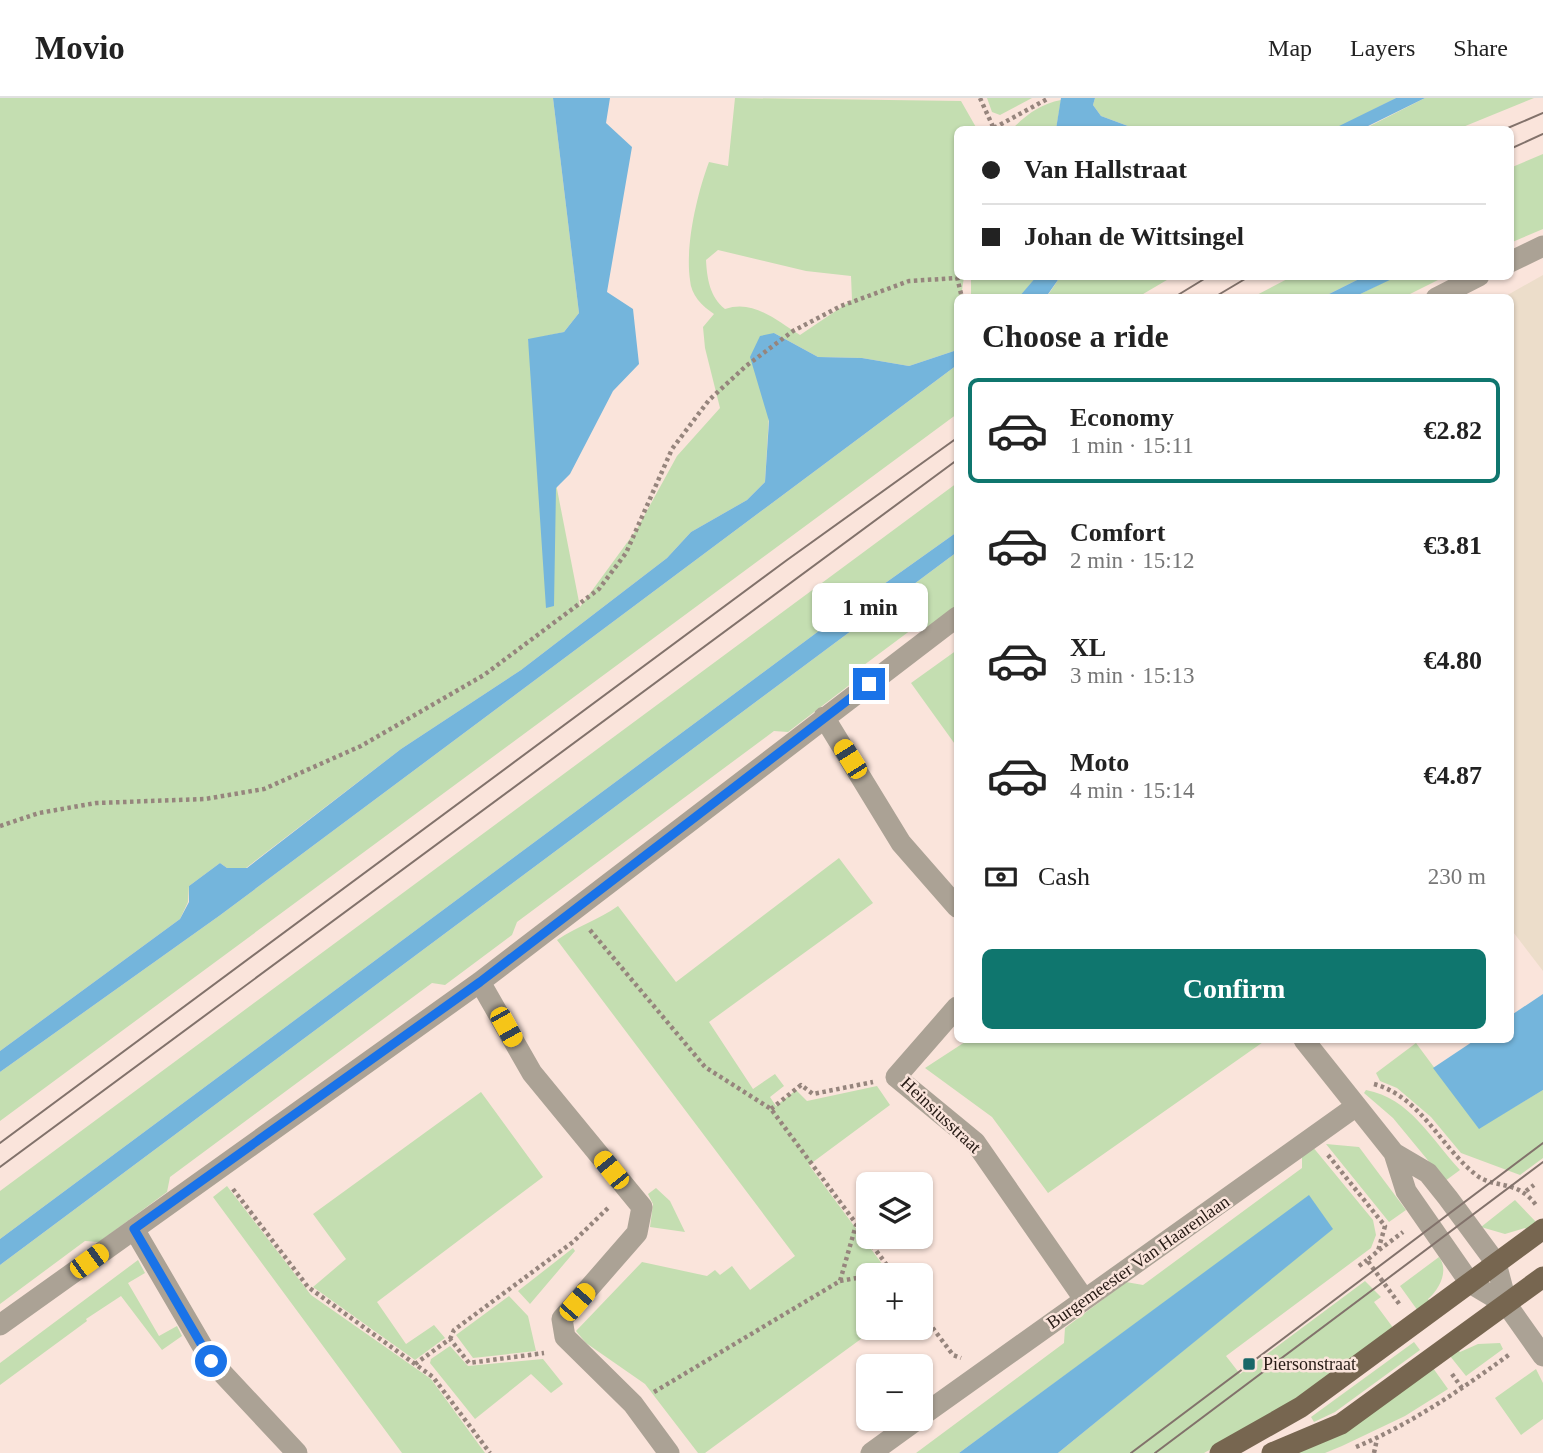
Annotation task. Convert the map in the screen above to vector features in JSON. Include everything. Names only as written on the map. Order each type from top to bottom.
[{"type":"main road","points":[[1220,1453],[1301,1407],[1543,1229]]},
{"type":"main road","points":[[1272,1453],[1341,1424],[1543,1277]]},
{"type":"street","points":[[1514,260],[1543,246]]},
{"type":"street","points":[[1444,294],[1471,280]]},
{"type":"street","points":[[0,1325],[480,982],[954,619]]},
{"type":"street","points":[[824,717],[901,843],[954,904]]},
{"type":"street","points":[[480,982],[532,1073],[642,1207],[637,1233],[562,1319],[565,1337],[574,1349],[633,1404],[670,1453]]},
{"type":"street","name":"Heinsiusstraat","points":[[954,1010],[896,1077],[975,1142],[1084,1299]]},
{"type":"street","points":[[1306,1043],[1394,1153],[1428,1173],[1496,1264],[1507,1305],[1543,1356]]},
{"type":"street","name":"Burgemeester Van Haarenlaan","points":[[933,1408],[1355,1107]]},
{"type":"street","points":[[1394,1153],[1406,1191],[1470,1283],[1507,1305]]},
{"type":"street","points":[[134,1229],[211,1361],[297,1453]]},
{"type":"street","name":"Burgemeester Van Haarenlaan","points":[[871,1453],[901,1431]]},
{"type":"path","points":[[980,98],[993,126]]},
{"type":"path","points":[[999,126],[1049,98]]},
{"type":"path","points":[[0,826],[39,813],[96,803],[205,799],[264,789],[361,746],[484,675],[598,589],[626,553],[672,449],[709,400],[746,366],[793,331],[841,306],[909,281],[954,277]]},
{"type":"path","points":[[574,910],[705,1067],[771,1109],[856,1224],[840,1281]]},
{"type":"path","points":[[771,1109],[801,1085],[813,1094],[896,1077]]},
{"type":"path","points":[[1336,1082],[1384,1087],[1411,1105],[1477,1176],[1526,1191],[1543,1214]]},
{"type":"path","points":[[1314,1138],[1385,1226],[1378,1251],[1359,1266]]},
{"type":"path","points":[[218,1169],[308,1287],[433,1377],[490,1453]]},
{"type":"path","points":[[1526,1191],[1534,1185]]},
{"type":"path","points":[[415,1364],[450,1339],[454,1330],[573,1242],[627,1189]]},
{"type":"path","points":[[1367,1260],[1415,1324]]},
{"type":"path","points":[[633,1404],[840,1281],[856,1278]]},
{"type":"path","points":[[933,1328],[953,1355],[987,1369]]},
{"type":"path","points":[[1374,1453],[1377,1438],[1462,1388],[1531,1338]]},
{"type":"path","points":[[450,1339],[469,1363],[574,1349]]},
{"type":"path","points":[[1436,1354],[1462,1388]]},
{"type":"shaded area","points":[[1543,275],[1543,971],[1514,933],[1514,294],[1509,294]]},
{"type":"green space","points":[[0,98],[553,98],[579,313],[564,332],[528,340],[580,607],[637,529],[677,456],[720,408],[705,348],[703,327],[714,314],[701,304],[692,291],[689,252],[696,204],[709,162],[728,166],[735,98],[961,101],[975,126],[954,126],[954,280],[964,280],[961,294],[954,294],[954,351],[909,366],[862,358],[818,357],[774,333],[765,482],[747,500],[691,532],[667,558],[521,670],[401,749],[246,868],[227,868],[220,863],[189,886],[188,902],[180,919],[0,1051]],"holes":[[[718,250],[806,271],[851,276],[852,300],[800,335],[755,309],[725,309],[710,287],[706,260]]]},
{"type":"green space","points":[[987,98],[1032,98],[1000,115],[992,112]]},
{"type":"green space","points":[[1095,98],[1396,98],[1341,126],[1128,126],[1101,116],[1093,105]]},
{"type":"green space","points":[[1425,98],[1534,98],[1465,126],[1370,126]]},
{"type":"green space","points":[[1061,100],[1057,126],[1015,126],[1034,111]]},
{"type":"green space","points":[[1543,154],[1543,229],[1514,241],[1514,166]]},
{"type":"green space","points":[[971,280],[1034,280],[1022,294],[971,294]]},
{"type":"green space","points":[[1058,280],[1167,280],[1143,294],[1049,294]]},
{"type":"green space","points":[[1285,280],[1357,280],[1329,294],[1259,294]]},
{"type":"green space","points":[[1388,280],[1438,280],[1410,294],[1360,294]]},
{"type":"green space","points":[[954,367],[954,416],[0,1121],[0,1072],[219,916]]},
{"type":"green space","points":[[954,485],[954,534],[839,616],[0,1239],[0,1191]]},
{"type":"green space","points":[[954,554],[954,608],[928,628],[915,627],[860,668],[856,680],[788,732],[774,731],[517,922],[512,935],[445,985],[432,983],[170,1177],[167,1192],[99,1242],[85,1241],[0,1304],[0,1265]]},
{"type":"green space","points":[[954,652],[954,743],[911,683]]},
{"type":"green space","points":[[839,858],[873,903],[709,1022],[753,1089],[775,1074],[784,1086],[770,1097],[776,1106],[796,1090],[807,1101],[877,1086],[890,1105],[809,1165],[856,1229],[856,1249],[871,1249],[881,1263],[856,1263],[856,1340],[860,1340],[705,1453],[698,1453],[645,1384],[586,1343],[576,1331],[642,1262],[707,1276],[715,1270],[720,1275],[732,1266],[750,1290],[795,1256],[557,940],[618,906],[676,982]]},
{"type":"green space","points":[[963,1043],[1262,1043],[1048,1193],[992,1117],[925,1068]]},
{"type":"green space","points":[[1416,1043],[1479,1128],[1543,1090],[1543,1158],[1520,1175],[1461,1153],[1431,1117],[1397,1088],[1380,1081],[1376,1073]]},
{"type":"green space","points":[[1366,1090],[1395,1102],[1419,1121],[1460,1170],[1445,1181],[1393,1118],[1364,1093]]},
{"type":"green space","points":[[481,1092],[543,1177],[377,1302],[406,1344],[434,1325],[445,1338],[415,1360],[313,1287],[346,1259],[313,1214]]},
{"type":"green space","points":[[1326,1144],[1359,1147],[1406,1210],[1389,1222]]},
{"type":"green space","points":[[1312,1146],[1373,1220],[1376,1235],[1371,1248],[1226,1356],[1240,1374],[1365,1281],[1381,1297],[1374,1302],[1394,1329],[1269,1417],[1204,1453],[1058,1453],[1332,1229],[1309,1196],[959,1453],[916,1453],[1064,1343],[1065,1328],[1126,1282],[1143,1285],[1302,1168],[1302,1152]]},
{"type":"green space","points":[[227,1186],[311,1295],[431,1379],[485,1453],[402,1453],[213,1197]]},
{"type":"green space","points":[[656,1188],[670,1201],[685,1232],[650,1227],[653,1204],[648,1194]]},
{"type":"green space","points":[[1515,1200],[1537,1223],[1527,1230],[1525,1228],[1505,1234],[1481,1227]]},
{"type":"green space","points":[[573,1248],[575,1251],[530,1304],[518,1291]]},
{"type":"green space","points":[[1439,1257],[1443,1268],[1442,1279],[1428,1299],[1430,1302],[1418,1311],[1400,1286]]},
{"type":"green space","points":[[138,1260],[145,1273],[128,1283],[159,1336],[177,1326],[182,1336],[162,1350],[121,1296],[86,1319],[87,1321],[0,1385],[0,1363]]},
{"type":"green space","points":[[509,1296],[528,1316],[536,1351],[473,1358],[456,1335]]},
{"type":"green space","points":[[1414,1342],[1420,1350],[1335,1412],[1314,1422],[1311,1417]]},
{"type":"green space","points":[[1500,1343],[1503,1349],[1466,1376],[1450,1356],[1458,1350],[1460,1352],[1478,1344]]},
{"type":"green space","points":[[450,1346],[468,1366],[543,1359],[563,1384],[551,1393],[531,1374],[475,1419],[430,1363],[431,1359]]},
{"type":"green space","points":[[1433,1368],[1448,1389],[1405,1416],[1325,1453],[1295,1453]]},
{"type":"green space","points":[[1536,1369],[1543,1383],[1543,1419],[1521,1435],[1495,1398]]},
{"type":"water","points":[[553,98],[610,98],[606,123],[632,147],[607,292],[633,309],[639,364],[613,391],[570,474],[556,488],[554,606],[546,608],[528,339],[564,332],[579,313]]},
{"type":"water","points":[[1061,98],[1095,98],[1093,105],[1101,116],[1128,126],[1056,126]]},
{"type":"water","points":[[1396,98],[1425,98],[1368,126],[1339,126]]},
{"type":"water","points":[[1033,280],[1058,280],[1048,294],[1022,294]]},
{"type":"water","points":[[1357,280],[1390,280],[1360,294],[1329,294]]},
{"type":"water","points":[[774,333],[818,357],[862,358],[909,366],[954,351],[954,367],[219,916],[0,1072],[0,1051],[180,919],[189,902],[189,886],[220,863],[227,868],[247,868],[401,749],[521,670],[667,558],[691,532],[747,500],[765,482],[769,421],[750,357],[760,336]]},
{"type":"water","points":[[954,534],[954,554],[0,1265],[0,1239],[839,616]]},
{"type":"water","points":[[1543,994],[1543,1090],[1479,1129],[1433,1068],[1470,1043],[1514,1043],[1514,1013]]},
{"type":"water","points":[[1309,1195],[1333,1229],[1058,1453],[959,1453]]},
{"type":"tram line","points":[[1512,126],[1543,113]]},
{"type":"tram line","points":[[1514,147],[1543,134]]},
{"type":"tram line","points":[[1180,294],[1202,280]]},
{"type":"tram line","points":[[1220,294],[1243,280]]},
{"type":"tram line","points":[[0,1143],[787,560],[954,440]]},
{"type":"tram line","points":[[0,1167],[954,462]]},
{"type":"tram line","points":[[1131,1453],[1543,1143]]},
{"type":"tram line","points":[[1155,1453],[1543,1162]]},
{"type":"place","name":"Piersonstraat","points":[[1249,1364]]},
{"type":"route","points":[[211,1361],[134,1229],[480,982],[869,684]]}]
